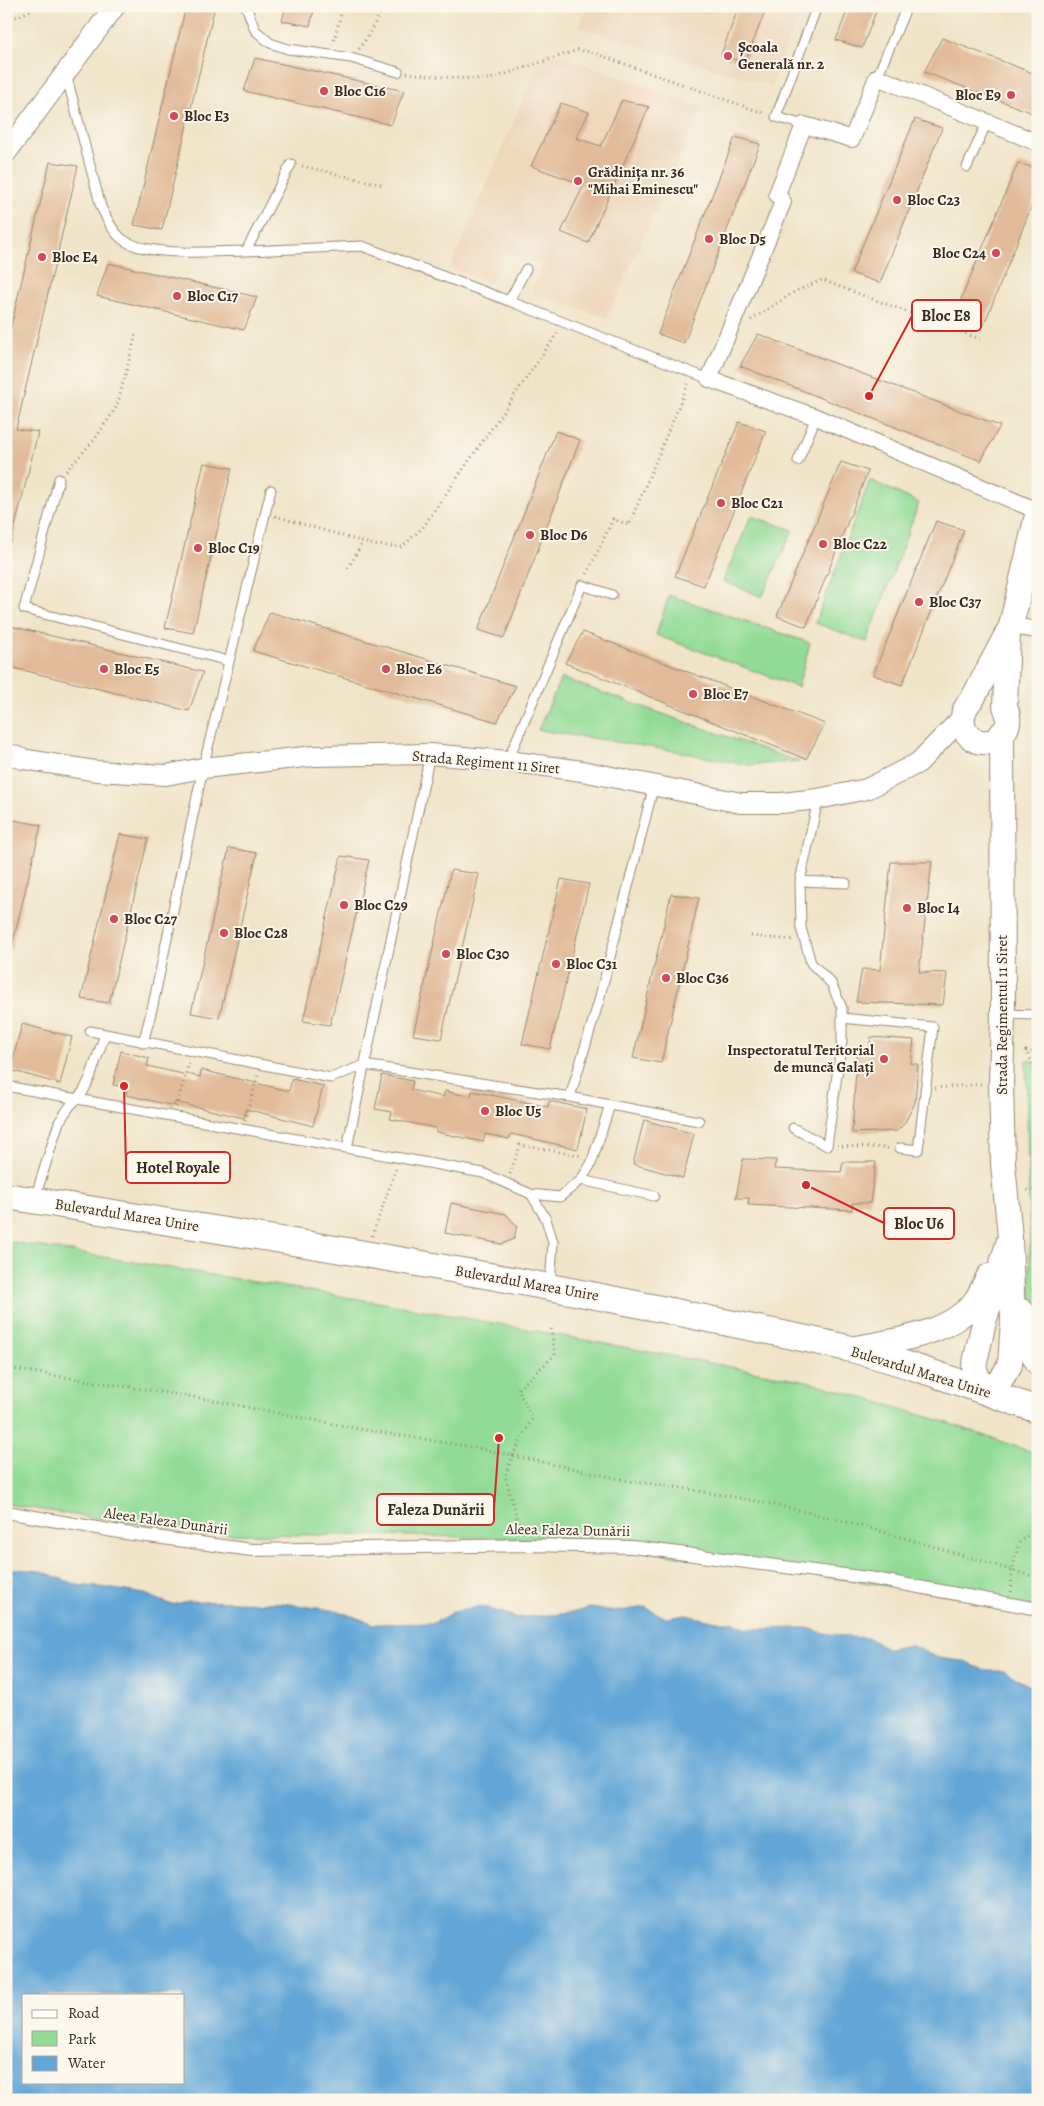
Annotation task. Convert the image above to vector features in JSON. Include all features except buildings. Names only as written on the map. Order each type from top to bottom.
[{"type":"main road","points":[[1001,792],[971,724],[1009,629],[1038,511]]},
{"type":"main road","points":[[1002,733],[1009,721],[1002,703],[1009,629]]},
{"type":"main road","name":"Strada Regiment 11 Siret","points":[[1002,703],[984,695],[971,724],[988,742],[998,739],[1002,733]]},
{"type":"main road","name":"Strada Regimentul 11 Siret","points":[[1002,733],[1003,1014],[1001,1083],[1003,1164],[1010,1237]]},
{"type":"main road","name":"Bulevardul Marea Unire","points":[[6,1196],[366,1254],[550,1286],[851,1349],[916,1368],[1038,1410]]},
{"type":"main road","points":[[851,1349],[922,1334],[954,1321],[975,1301],[1010,1237]]},
{"type":"main road","points":[[1010,1237],[1030,1348],[1038,1364]]},
{"type":"main road","points":[[1010,1237],[1013,1320],[1010,1365],[1000,1381],[983,1390],[974,1367],[984,1322],[1010,1237]]},
{"type":"street","points":[[6,153],[115,6]]},
{"type":"street","points":[[1038,143],[878,77],[852,139],[804,125],[777,194],[783,202],[709,380],[816,417],[1038,511]]},
{"type":"street","points":[[1009,629],[1038,630]]},
{"type":"street","name":"Strada Regiment 11 Siret","points":[[6,752],[23,759],[96,771],[166,775],[203,768],[314,756],[430,754],[508,761],[582,771],[741,803],[782,803],[818,800],[867,789],[918,763],[971,724]]},
{"type":"street","name":"Aleea Faleza Dunării","points":[[6,1512],[125,1533],[252,1550],[524,1545],[633,1547],[875,1579],[1038,1609]]},
{"type":"lane","points":[[246,6],[254,30],[270,43],[288,49],[351,58],[398,72]]},
{"type":"lane","points":[[804,125],[776,117],[817,6]]},
{"type":"lane","points":[[878,77],[907,6]]},
{"type":"lane","points":[[66,73],[100,207],[122,239],[149,250],[246,251],[362,246],[509,301],[709,380]]},
{"type":"lane","points":[[967,167],[988,122]]},
{"type":"lane","points":[[246,251],[291,164]]},
{"type":"lane","points":[[509,301],[526,268]]},
{"type":"lane","points":[[798,461],[816,417]]},
{"type":"lane","points":[[59,479],[24,609],[229,661]]},
{"type":"lane","points":[[143,1043],[153,1005],[203,768],[271,490]]},
{"type":"lane","points":[[508,761],[582,585],[612,595]]},
{"type":"lane","points":[[347,1148],[430,754]]},
{"type":"lane","points":[[570,1097],[598,1004],[654,785]]},
{"type":"lane","points":[[793,1128],[827,1146],[842,1040],[842,1008],[831,982],[811,963],[801,928],[800,881],[818,800]]},
{"type":"lane","points":[[800,881],[846,883]]},
{"type":"lane","points":[[1003,1014],[1038,1015]]},
{"type":"lane","points":[[842,1018],[933,1027],[918,1150],[900,1148]]},
{"type":"lane","points":[[90,1031],[143,1043],[331,1078],[364,1065],[570,1097],[699,1121]]},
{"type":"lane","points":[[34,1200],[59,1122],[83,1092],[90,1078],[105,1034]]},
{"type":"lane","points":[[6,1086],[483,1173],[531,1194],[560,1196],[581,1180],[592,1164],[610,1105]]},
{"type":"lane","points":[[581,1180],[654,1196]]},
{"type":"lane","points":[[531,1194],[546,1219],[554,1242],[550,1286]]},
{"type":"path","points":[[6,14],[16,17],[39,6]]},
{"type":"path","points":[[331,56],[343,6]]},
{"type":"path","points":[[351,58],[368,36],[384,6]]},
{"type":"path","points":[[398,72],[455,78],[490,79],[578,50],[591,52],[776,117]]},
{"type":"path","points":[[291,164],[384,185]]},
{"type":"path","points":[[726,337],[796,291],[822,280],[980,338]]},
{"type":"path","points":[[266,513],[374,545],[402,547],[423,528],[565,323]]},
{"type":"path","points":[[59,479],[95,439],[117,406],[136,334]]},
{"type":"path","points":[[582,585],[613,519],[629,526],[693,373]]},
{"type":"path","points":[[348,568],[363,542]]},
{"type":"path","points":[[751,936],[804,940]]},
{"type":"path","points":[[1038,1053],[1025,1050],[1038,1071]]},
{"type":"path","points":[[175,1110],[192,1052]]},
{"type":"path","points":[[245,1122],[261,1065]]},
{"type":"path","points":[[940,1088],[1001,1083]]},
{"type":"path","points":[[507,1184],[520,1145],[593,1157]]},
{"type":"path","points":[[827,1146],[900,1148]]},
{"type":"path","points":[[366,1254],[396,1168]]},
{"type":"path","points":[[1027,1190],[1038,1190]]},
{"type":"path","points":[[1031,1290],[1038,1290]]},
{"type":"path","points":[[524,1545],[505,1476],[513,1455],[532,1419],[518,1389],[555,1355],[551,1328]]},
{"type":"path","points":[[6,1368],[200,1398],[360,1429],[513,1455],[639,1483],[663,1484],[756,1500],[812,1512],[1038,1578]]},
{"type":"path","points":[[1011,1603],[1012,1571],[1019,1543],[1038,1528]]},
{"type":"shaded area","name":"Școala Generală nr. 2","points":[[587,6],[802,6],[771,86],[579,27]]},
{"type":"shaded area","name":"Grădinița nr. 36 \"Mihai Eminescu\"","points":[[545,49],[702,108],[607,318],[531,292],[542,264],[505,253],[491,283],[450,268]]},
{"type":"green space","points":[[870,480],[919,503],[867,642],[815,623]]},
{"type":"green space","points":[[751,516],[793,530],[762,597],[723,581]]},
{"type":"green space","points":[[669,595],[810,643],[798,687],[656,635]]},
{"type":"green space","points":[[561,678],[799,762],[747,765],[669,750],[538,730]]},
{"type":"green space","points":[[1026,1060],[1038,1062],[1038,1324],[1031,1307]]},
{"type":"green space","points":[[6,1241],[395,1305],[807,1381],[945,1422],[1038,1454],[1038,1607],[565,1540],[423,1536],[224,1534],[86,1517],[6,1504]]},
{"type":"water","points":[[6,1568],[41,1571],[77,1585],[145,1594],[172,1605],[187,1601],[282,1603],[338,1611],[374,1624],[434,1623],[453,1612],[481,1606],[518,1618],[571,1613],[590,1608],[614,1612],[645,1607],[666,1618],[686,1615],[717,1622],[732,1622],[747,1629],[808,1628],[824,1633],[868,1638],[889,1649],[910,1645],[938,1658],[962,1661],[987,1671],[1004,1671],[1028,1685],[1038,1687],[1038,2100],[6,2100]]},
{"type":"place","name":"Școala Generală nr. 2","points":[[728,56]]},
{"type":"place","name":"Bloc C16","points":[[324,91]]},
{"type":"place","name":"Bloc E9","points":[[1011,95]]},
{"type":"place","name":"Bloc E3","points":[[174,116]]},
{"type":"place","name":"Grădinița nr. 36 \"Mihai Eminescu\"","points":[[578,181]]},
{"type":"place","name":"Bloc C23","points":[[897,200]]},
{"type":"place","name":"Bloc D5","points":[[709,239]]},
{"type":"place","name":"Bloc C24","points":[[996,253]]},
{"type":"place","name":"Bloc E4","points":[[42,257]]},
{"type":"place","name":"Bloc C17","points":[[177,296]]},
{"type":"place","name":"Bloc E8","points":[[869,396]]},
{"type":"place","name":"Bloc C21","points":[[721,503]]},
{"type":"place","name":"Bloc D6","points":[[530,535]]},
{"type":"place","name":"Bloc C22","points":[[823,544]]},
{"type":"place","name":"Bloc C19","points":[[198,548]]},
{"type":"place","name":"Bloc C37","points":[[919,602]]},
{"type":"place","name":"Bloc E5","points":[[104,669]]},
{"type":"place","name":"Bloc E6","points":[[386,669]]},
{"type":"place","name":"Bloc E7","points":[[693,694]]},
{"type":"place","name":"Bloc C29","points":[[344,905]]},
{"type":"place","name":"Bloc I4","points":[[907,908]]},
{"type":"place","name":"Bloc C27","points":[[114,919]]},
{"type":"place","name":"Bloc C28","points":[[224,933]]},
{"type":"place","name":"Bloc C30","points":[[446,954]]},
{"type":"place","name":"Bloc C31","points":[[556,964]]},
{"type":"place","name":"Bloc C36","points":[[666,978]]},
{"type":"place","name":"Inspectoratul Teritorial de muncă Galați","points":[[884,1059]]},
{"type":"place","name":"Hotel Royale","points":[[124,1086]]},
{"type":"place","name":"Bloc U5","points":[[485,1111]]},
{"type":"place","name":"Bloc U6","points":[[806,1185]]},
{"type":"place","name":"Faleza Dunării","points":[[499,1438]]}]
